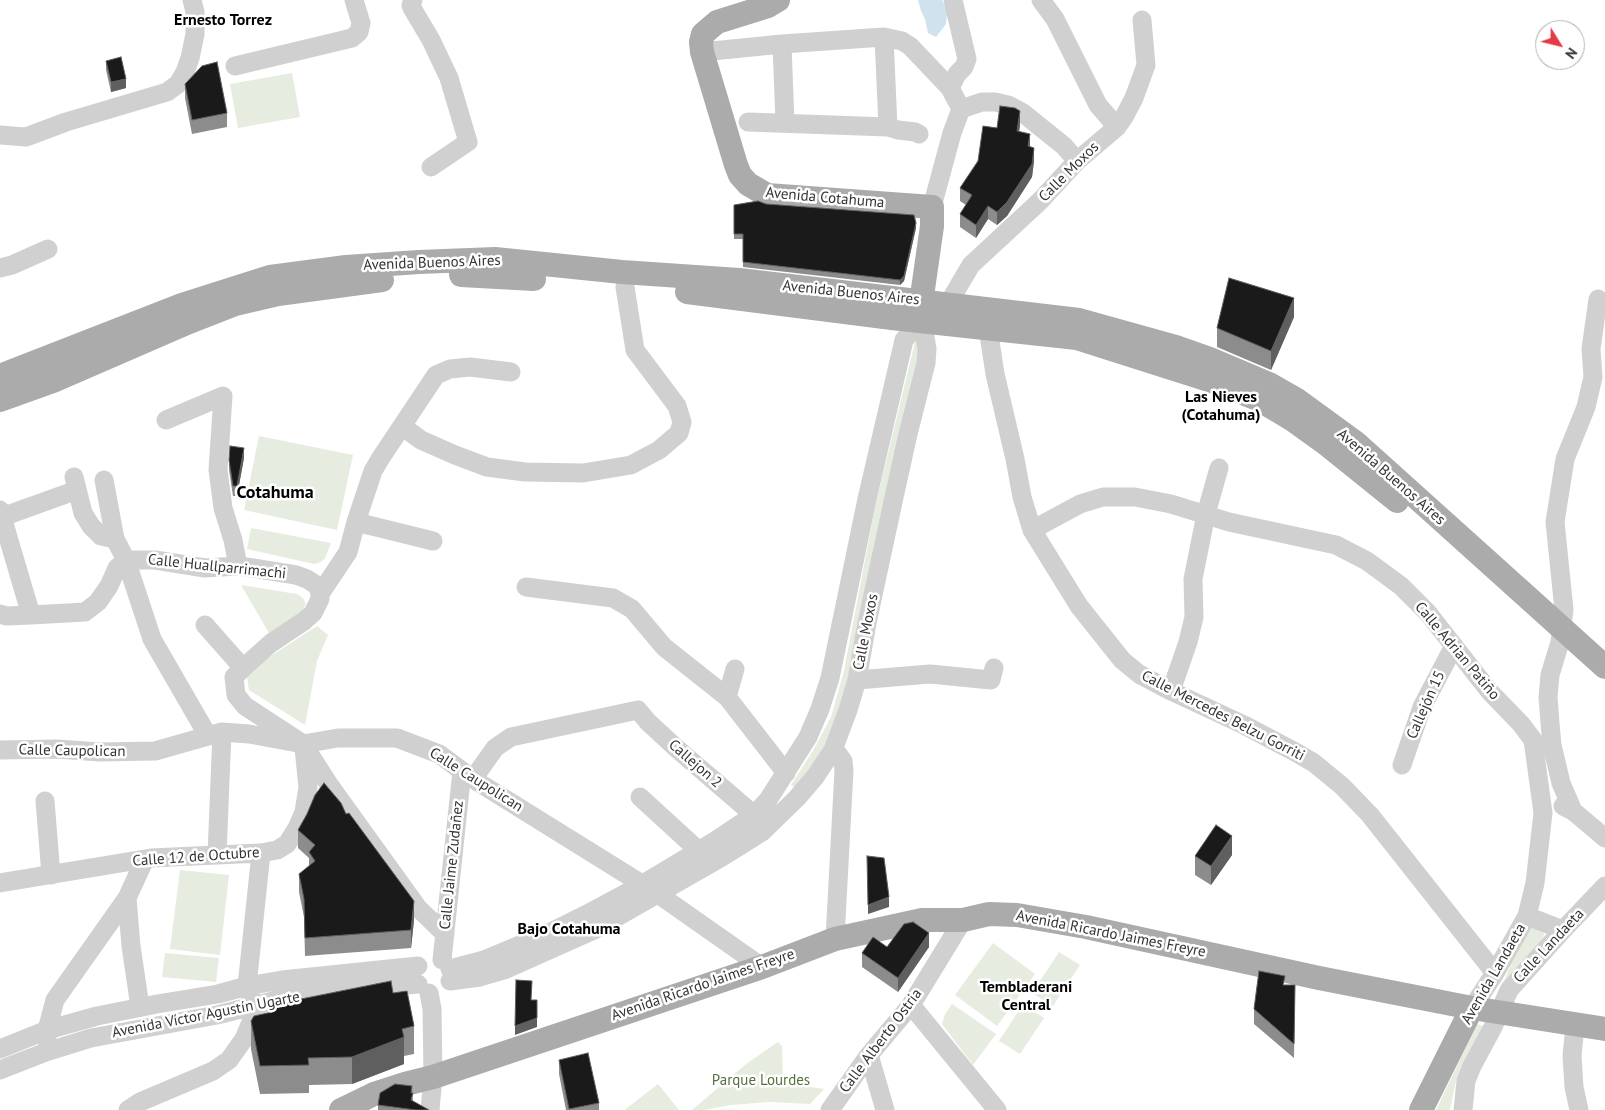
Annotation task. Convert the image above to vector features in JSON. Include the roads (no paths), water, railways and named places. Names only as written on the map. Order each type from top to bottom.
[{"type":"main road","points":[[702,52],[700,42],[703,34],[717,22],[768,6],[778,0]]},
{"type":"main road","name":"Avenida Cotahuma","points":[[702,52],[736,165],[740,175],[756,191],[767,195],[932,207]]},
{"type":"main road","points":[[919,315],[932,226],[932,207]]},
{"type":"main road","name":"Avenida Buenos Aires","points":[[0,376],[182,305],[227,290],[270,277],[355,266],[495,259],[622,272],[739,280],[919,315],[948,304],[987,319]]},
{"type":"main road","name":"Avenida Buenos Aires","points":[[0,400],[53,381],[235,304],[278,294],[422,275],[478,274],[919,315],[987,319],[1079,320],[1176,347],[1226,365],[1269,384],[1297,400],[1356,443],[1561,635],[1605,683]]},
{"type":"main road","name":"Avenida Buenos Aires","points":[[1561,635],[1605,667]]},
{"type":"main road","name":"Avenida Ricardo Jaimes Freyre","points":[[341,1110],[374,1094],[434,1077],[762,966],[835,939],[922,920],[963,920],[989,914],[1017,915],[1069,924],[1318,978],[1472,1008],[1605,1029]]},
{"type":"main road","name":"Avenida Landaeta","points":[[1421,1110],[1472,1008]]},
{"type":"street","points":[[0,135],[26,138],[75,120],[166,92],[178,84],[190,58],[195,34],[195,12],[192,0]]},
{"type":"street","points":[[235,66],[352,38],[359,32],[361,23],[354,0]]},
{"type":"street","points":[[413,0],[412,8],[431,40],[449,78],[468,142],[431,167]]},
{"type":"street","points":[[950,88],[967,59],[953,0]]},
{"type":"street","points":[[1041,0],[1055,19],[1098,105],[1117,127]]},
{"type":"street","name":"Calle Moxos","points":[[948,304],[971,265],[1040,201],[1077,162],[1117,127],[1124,117],[1134,98],[1146,66],[1142,20]]},
{"type":"street","points":[[702,52],[884,37],[902,41],[910,46],[950,88],[962,109]]},
{"type":"street","points":[[884,37],[888,127]]},
{"type":"street","points":[[782,44],[785,123]]},
{"type":"street","points":[[932,207],[952,133],[962,109],[982,102],[1008,105],[1023,113],[1064,146],[1077,162]]},
{"type":"street","points":[[748,122],[888,127],[919,134]]},
{"type":"street","points":[[0,268],[12,265],[48,249]]},
{"type":"street","points":[[402,426],[421,440],[487,467],[525,472],[583,473],[631,465],[659,450],[679,433],[682,422],[677,406],[635,350],[625,287]]},
{"type":"street","points":[[1573,811],[1561,784],[1552,745],[1548,697],[1550,675],[1561,635],[1564,610],[1555,522],[1565,459],[1586,407],[1594,377],[1591,349],[1598,299]]},
{"type":"street","name":"Calle Moxos","points":[[833,750],[857,680],[866,623],[908,434],[926,363],[927,349],[919,315]]},
{"type":"street","name":"Calle Moxos","points":[[786,773],[808,737],[830,678],[869,491],[904,340],[919,315]]},
{"type":"street","name":"Calle Mercedes Belzu Gorriti","points":[[987,319],[995,374],[1015,458],[1022,497],[1032,530],[1079,606],[1122,660],[1138,674],[1296,753],[1314,763],[1342,786],[1370,815],[1495,973]]},
{"type":"street","points":[[445,934],[418,908],[328,783],[303,744],[245,706],[236,695],[234,678],[271,643],[308,617],[317,607],[320,594],[348,552],[373,472],[386,447],[436,375],[450,369],[470,367],[511,372]]},
{"type":"street","points":[[166,420],[223,396],[218,470],[222,508],[233,540],[238,566]]},
{"type":"street","points":[[1171,691],[1188,642],[1194,617],[1193,579],[1206,514],[1219,468]]},
{"type":"street","points":[[104,480],[115,539],[126,560],[152,639],[215,734],[217,855]]},
{"type":"street","points":[[31,615],[1,514],[76,484],[83,513],[91,526],[101,536],[115,539]]},
{"type":"street","name":"Calle Adrian Patiño","points":[[1032,530],[1080,504],[1103,497],[1135,497],[1171,504],[1229,522],[1336,545],[1367,561],[1401,586],[1428,613],[1490,692],[1533,740]]},
{"type":"street","points":[[356,522],[433,541]]},
{"type":"street","name":"Calle Huallparrimachi","points":[[0,614],[6,616],[85,612],[98,602],[109,586],[117,568],[126,560],[155,560],[205,568],[238,566],[296,574],[318,586],[320,594]]},
{"type":"street","points":[[526,587],[613,598],[632,609],[664,647],[727,697],[786,773]]},
{"type":"street","points":[[206,625],[243,668]]},
{"type":"street","name":"Callejón 15","points":[[1402,765],[1422,707],[1454,646]]},
{"type":"street","points":[[857,680],[930,674],[991,680],[994,668]]},
{"type":"street","points":[[727,697],[734,669]]},
{"type":"street","name":"Callejon 2","points":[[468,775],[495,748],[511,738],[638,710],[675,747],[754,815]]},
{"type":"street","name":"Calle Caupolican","points":[[0,750],[155,751],[215,734],[249,734],[303,744],[338,738],[397,738],[438,754],[468,775],[650,889],[762,966]]},
{"type":"street","name":"Avenida Landaeta","points":[[1472,1008],[1495,973],[1527,916],[1535,883],[1544,813],[1533,740]]},
{"type":"street","name":"Calle 12 de Octubre","points":[[0,883],[145,859],[261,853],[277,850],[287,844],[304,812],[308,787],[303,744]]},
{"type":"street","points":[[833,750],[843,761],[844,770],[835,939]]},
{"type":"street","name":"Avenida Víctor Agustín Ugarte","points":[[0,1070],[46,1052],[91,1038],[216,1015],[307,994],[434,982],[722,857],[762,832],[797,798],[815,777],[833,750]]},
{"type":"street","name":"Avenida Víctor Agustín Ugarte","points":[[650,889],[699,850],[754,815],[768,800],[786,773]]},
{"type":"street","name":"Calle Jaime Zudañez","points":[[430,1110],[434,1077],[434,982],[445,934],[468,775]]},
{"type":"street","points":[[640,797],[699,850]]},
{"type":"street","points":[[45,800],[51,875]]},
{"type":"street","points":[[1544,813],[1550,808],[1566,807],[1605,838]]},
{"type":"street","points":[[128,1110],[140,1102],[213,1071],[229,1060],[244,1039],[251,1022],[253,1005],[247,986],[261,853]]},
{"type":"street","points":[[46,1052],[47,1030],[56,1000],[127,898],[145,859]]},
{"type":"street","name":"Calle Landaeta","points":[[1463,1110],[1466,1081],[1509,990],[1562,930],[1598,904],[1605,886]]},
{"type":"street","points":[[127,898],[131,946],[140,1007]]},
{"type":"street","points":[[1527,916],[1562,930]]},
{"type":"street","name":"Calle Alberto Ostria","points":[[830,1110],[869,1056],[911,1005],[963,920]]},
{"type":"street","name":"Avenida Víctor Agustín Ugarte","points":[[0,1049],[47,1030],[97,1016],[218,994],[247,986],[282,980],[434,982]]},
{"type":"street","points":[[911,1005],[997,1110]]},
{"type":"street","points":[[1575,1025],[1572,1056],[1574,1087],[1579,1110]]},
{"type":"street","points":[[869,1056],[885,1110]]},
{"type":"water","points":[[918,0],[942,0],[947,11],[946,24],[936,37],[928,33]]},
{"type":"district","name":"Ernesto Torrez","points":[[223,20]]},
{"type":"district","name":"Las Nieves (Cotahuma)","points":[[1221,406]]},
{"type":"district","name":"Cotahuma","points":[[275,493]]},
{"type":"district","name":"Bajo Cotahuma","points":[[569,929]]},
{"type":"district","name":"Tembladerani Central","points":[[1026,996]]},
{"type":"park label","name":"Parque Lourdes","points":[[761,1081]]}]
